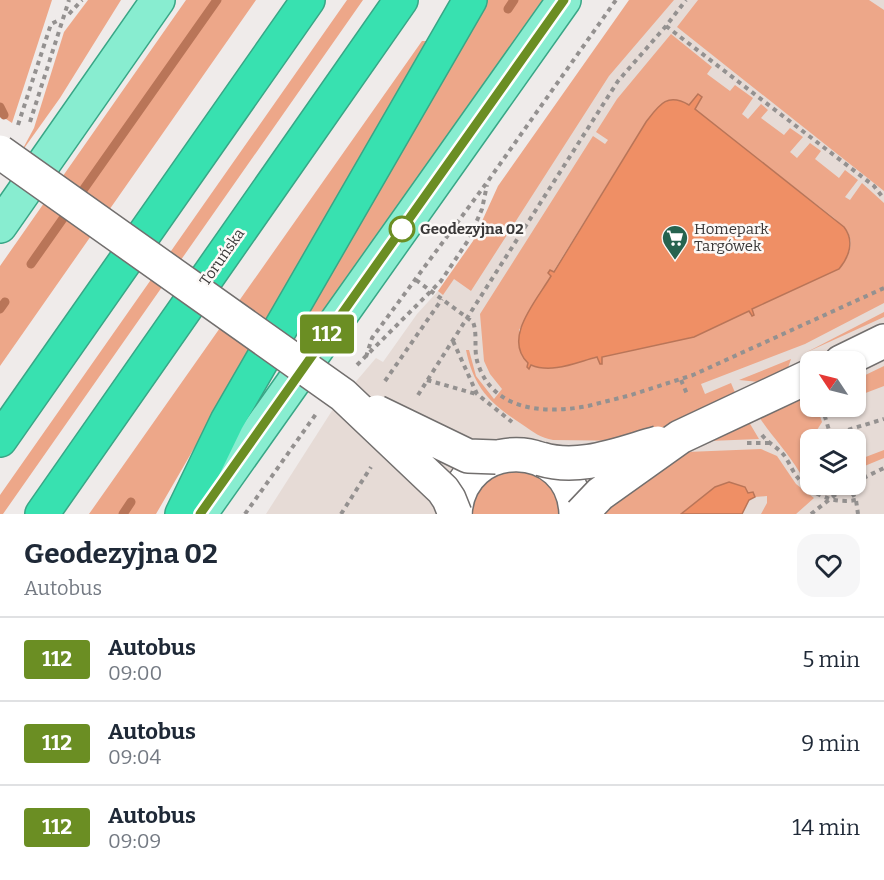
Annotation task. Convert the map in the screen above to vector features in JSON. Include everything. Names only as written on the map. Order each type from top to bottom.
[{"type":"highway","points":[[0,440],[308,0]]},
{"type":"highway","name":"Toruńska","points":[[42,514],[401,0]]},
{"type":"highway","points":[[182,514],[227,421],[470,0]]},
{"type":"main road","points":[[0,226],[158,0]]},
{"type":"main road","points":[[200,514],[564,0]]},
{"type":"street","points":[[8,141],[336,393],[438,485],[449,499],[455,514]]},
{"type":"street","points":[[864,351],[884,341]]},
{"type":"street","points":[[336,393],[454,451],[480,458],[511,454],[526,455],[561,464],[594,461],[680,437],[800,381]]},
{"type":"street","points":[[581,514],[600,494],[680,437]]},
{"type":"street","points":[[455,514],[462,486],[471,474],[496,457]]},
{"type":"street","points":[[541,459],[563,476],[574,499],[576,514]]},
{"type":"path","points":[[28,128],[69,0]]},
{"type":"path","points":[[69,15],[82,0]]},
{"type":"path","points":[[366,357],[372,338],[488,181],[616,0]]},
{"type":"path","points":[[415,399],[618,81],[686,0]]},
{"type":"path","points":[[8,141],[21,118],[51,24],[57,21]]},
{"type":"path","points":[[666,26],[874,186],[884,199]]},
{"type":"path","points":[[245,514],[366,357],[441,281],[469,238],[482,209],[488,181]]},
{"type":"path","points":[[416,280],[468,316],[476,329],[475,349],[481,371],[493,390],[512,403],[535,410],[564,410],[588,406],[681,380],[884,288]]},
{"type":"path","points":[[387,379],[442,299]]},
{"type":"path","points":[[428,380],[477,394]]},
{"type":"path","points":[[681,380],[687,394]]},
{"type":"path","points":[[855,429],[884,419]]},
{"type":"path","points":[[757,425],[769,443],[781,452],[800,481]]},
{"type":"path","points":[[341,514],[372,466]]},
{"type":"path","points":[[866,477],[884,468]]},
{"type":"path","points":[[820,495],[828,500],[856,500]]},
{"type":"path","points":[[811,514],[835,495]]},
{"type":"path","points":[[854,495],[858,514]]},
{"type":"shaded area","points":[[0,0],[52,0],[12,123],[0,115]]},
{"type":"shaded area","points":[[88,0],[121,0],[60,98],[20,154],[34,128],[64,32]]},
{"type":"shaded area","points":[[186,0],[256,0],[0,366],[0,266]]},
{"type":"shaded area","points":[[347,0],[363,0],[3,514],[0,514],[0,495]]},
{"type":"shaded area","points":[[487,0],[543,0],[308,333],[298,326],[309,314],[308,309]]},
{"type":"shaded area","points":[[629,0],[674,0],[609,76],[471,291],[454,279],[443,295],[438,291],[473,241],[498,186]]},
{"type":"shaded area","name":"Homepark Targówek","points":[[636,0],[884,0],[884,514],[266,514],[335,406],[376,358],[383,362],[417,314],[438,291],[457,276]]},
{"type":"shaded area","points":[[698,0],[869,0],[884,10],[884,191],[677,27]]},
{"type":"shaded area","points":[[671,34],[712,67],[707,74],[730,91],[735,85],[753,98],[742,114],[748,119],[761,104],[768,110],[761,118],[784,135],[790,128],[803,137],[790,152],[797,158],[810,143],[821,151],[815,159],[839,178],[845,170],[858,180],[845,197],[850,200],[862,183],[884,203],[884,303],[805,344],[701,384],[705,394],[731,383],[739,402],[636,441],[553,440],[534,432],[493,402],[479,385],[469,364],[466,350],[469,350],[476,376],[494,399],[502,389],[490,374],[484,361],[480,314],[593,136],[605,144],[608,140],[596,132],[617,99]],"holes":[[[699,94],[694,109],[843,227],[851,242],[845,261],[839,269],[752,309],[751,316],[749,310],[694,337],[601,357],[602,363],[598,357],[555,368],[531,365],[527,367],[529,364],[519,330],[551,275],[548,273],[550,270],[553,272],[655,110],[670,100],[689,106]]]},
{"type":"shaded area","points":[[422,41],[426,41],[427,46],[156,514],[89,514]]},
{"type":"shaded area","points":[[698,94],[702,97],[695,109],[844,227],[850,243],[843,264],[839,269],[752,309],[754,315],[752,316],[749,311],[694,337],[602,357],[602,364],[597,357],[556,368],[531,365],[529,369],[521,353],[520,331],[524,319],[551,276],[548,273],[550,270],[554,272],[655,110],[669,100],[681,101],[689,105]]},
{"type":"shaded area","points":[[884,312],[884,317],[809,351]]},
{"type":"shaded area","points":[[791,359],[785,377],[778,384],[739,380]]},
{"type":"shaded area","points":[[884,366],[884,386],[866,393],[866,375]]},
{"type":"shaded area","points":[[800,391],[800,417],[820,417],[822,422],[818,429],[800,429],[800,473],[764,424],[753,407]]},
{"type":"shaded area","points":[[743,412],[759,439],[684,442]]},
{"type":"shaded area","points":[[516,445],[583,514],[446,514]]},
{"type":"shaded area","points":[[761,449],[777,456],[800,487],[800,495],[810,495],[814,498],[796,514],[761,514],[767,503],[767,496],[755,497],[753,492],[715,487],[681,514],[597,514],[662,453]]},
{"type":"shaded area","points":[[884,450],[884,458],[866,465],[866,457]]},
{"type":"shaded area","points":[[729,482],[745,487],[748,493],[753,492],[755,497],[749,500],[742,514],[681,514],[715,487]]},
{"type":"waterway","points":[[31,264],[217,0]]},
{"type":"waterway","points":[[508,9],[514,0]]},
{"type":"waterway","points":[[0,107],[4,115]]},
{"type":"waterway","points":[[0,309],[5,302]]},
{"type":"waterway","points":[[123,514],[131,502]]},
{"type":"bus line","name":"112","points":[[200,514],[564,0]]},
{"type":"place","name":"Geodezyjna 02","points":[[402,229]]},
{"type":"place","name":"Homepark Targówek","points":[[675,261]]}]
